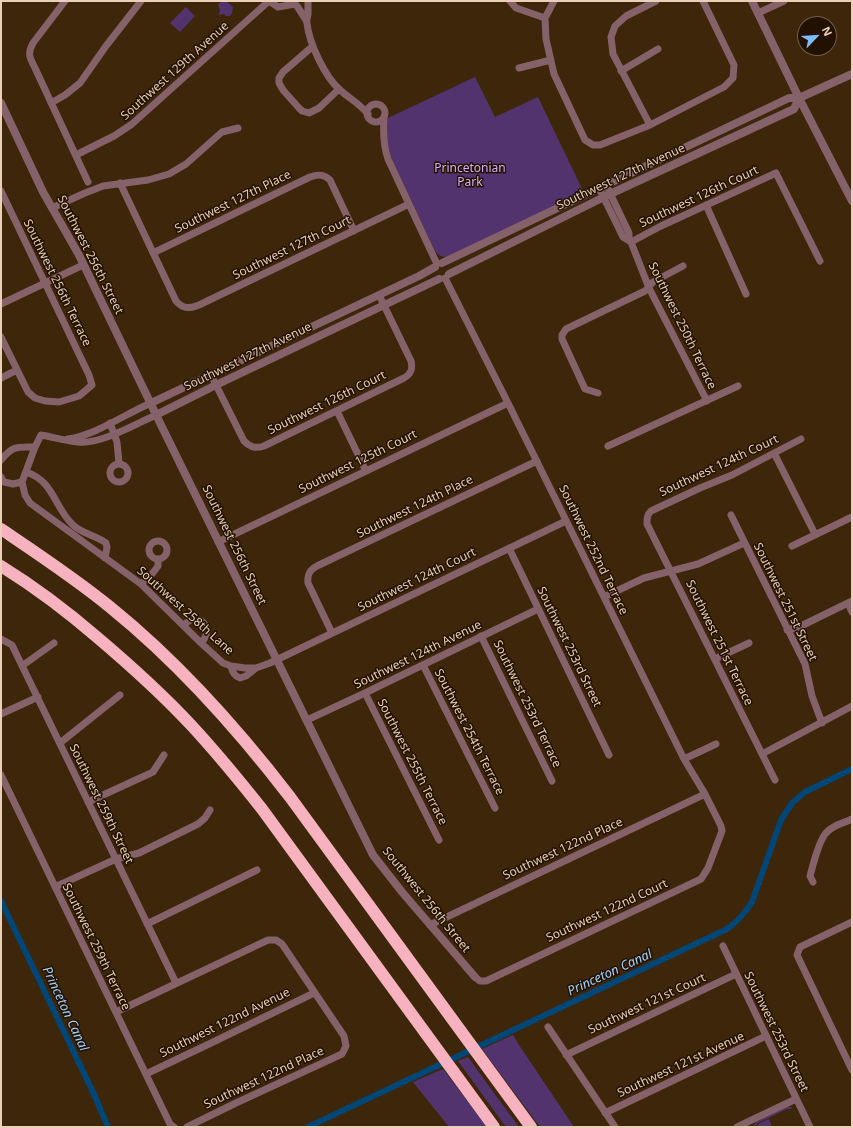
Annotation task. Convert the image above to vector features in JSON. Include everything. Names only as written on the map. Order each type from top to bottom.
[{"type":"highway","points":[[1,529],[46,559],[110,607],[145,637],[231,724],[290,797],[531,1127]]},
{"type":"highway","points":[[1,566],[80,622],[151,685],[201,736],[262,809],[494,1127]]},
{"type":"street","points":[[64,1],[33,43],[29,54],[88,182]]},
{"type":"street","points":[[51,102],[64,95],[80,83],[141,1]]},
{"type":"street","name":"Southwest 129th Avenue","points":[[76,155],[114,136],[132,124],[269,1],[275,6],[282,7],[293,3],[302,6],[307,4],[308,1]]},
{"type":"street","points":[[306,20],[308,14],[308,1]]},
{"type":"street","points":[[510,1],[516,8],[545,18]]},
{"type":"street","points":[[554,1],[545,18],[546,39],[554,74],[585,140],[593,145],[600,145],[650,125],[724,86],[733,78],[734,65],[703,1]]},
{"type":"street","points":[[650,125],[621,71],[614,54],[611,37],[615,26],[626,16],[656,1]]},
{"type":"street","points":[[752,1],[799,98],[852,201]]},
{"type":"street","points":[[758,13],[784,1]]},
{"type":"street","points":[[293,3],[306,20],[313,46],[328,77],[339,89],[354,100],[368,114],[370,119],[375,122],[383,136]]},
{"type":"street","points":[[313,46],[282,72],[279,81],[280,85],[286,94],[306,113],[312,112],[319,108],[339,89]]},
{"type":"street","points":[[621,71],[658,49]]},
{"type":"street","points":[[519,68],[551,60]]},
{"type":"street","name":"Southwest 127th Avenue","points":[[63,440],[90,433],[379,295],[418,276],[438,264],[789,98],[799,98],[852,74]]},
{"type":"street","name":"Southwest 127th Avenue","points":[[35,447],[41,435],[78,443],[87,442],[114,434],[156,415],[444,277],[607,196],[794,109],[799,98]]},
{"type":"street","points":[[354,100],[379,105],[383,108],[385,113],[383,136],[388,160],[438,264],[434,273],[436,277],[444,277],[450,269],[445,263],[438,264]]},
{"type":"street","name":"Southwest 256th Street","points":[[1,104],[39,184],[83,265],[218,542],[374,855],[402,892],[475,978]]},
{"type":"street","points":[[368,114],[369,109],[373,105]]},
{"type":"street","points":[[375,122],[380,121],[384,117]]},
{"type":"street","points":[[52,208],[103,186],[154,179],[173,172],[191,160],[222,132],[238,128]]},
{"type":"street","name":"Southwest 126th Court","points":[[630,241],[776,173],[820,261]]},
{"type":"street","name":"Southwest 127th Place","points":[[153,253],[310,177],[318,175],[329,179],[354,230]]},
{"type":"street","points":[[120,183],[153,253]]},
{"type":"street","name":"Southwest 250th Terrace","points":[[602,187],[607,196],[622,237],[630,241],[649,288],[707,401]]},
{"type":"street","name":"Southwest 256th Terrace","points":[[1,191],[89,375],[92,385],[79,396],[59,402],[45,400],[35,398],[28,392],[17,370]]},
{"type":"street","name":"Southwest 127th Court","points":[[153,253],[176,301],[184,308],[190,308],[409,204]]},
{"type":"street","points":[[706,205],[746,294]]},
{"type":"street","points":[[521,226],[527,236]]},
{"type":"street","points":[[1,304],[83,265]]},
{"type":"street","points":[[598,393],[585,388],[562,339],[562,335],[566,329],[645,291],[653,282],[683,266]]},
{"type":"street","name":"Southwest 252nd Terrace","points":[[444,277],[537,461],[684,759],[719,820],[722,831]]},
{"type":"street","points":[[379,295],[384,305]]},
{"type":"street","name":"Southwest 126th Court","points":[[216,385],[244,441],[251,447],[262,447],[404,378],[411,372],[411,361],[384,305]]},
{"type":"street","points":[[1,337],[17,370],[1,378]]},
{"type":"street","points":[[211,375],[216,385]]},
{"type":"street","points":[[608,446],[738,386]]},
{"type":"street","name":"Southwest 125th Court","points":[[218,542],[508,403]]},
{"type":"street","points":[[336,411],[366,471]]},
{"type":"street","points":[[110,423],[117,442],[119,463]]},
{"type":"street","name":"Southwest 124th Court","points":[[648,514],[651,511],[700,488],[732,475],[801,439]]},
{"type":"street","points":[[1,460],[8,452],[17,447],[35,447],[22,482],[13,484],[4,482],[1,477]]},
{"type":"street","points":[[774,453],[815,534]]},
{"type":"street","name":"Southwest 124th Place","points":[[332,633],[310,587],[308,579],[310,571],[317,566],[537,461]]},
{"type":"street","points":[[26,472],[39,478],[72,525],[106,543],[106,558]]},
{"type":"street","name":"Southwest 258th Lane","points":[[22,482],[25,495],[30,504],[141,584],[223,663],[231,666],[256,668],[277,660]]},
{"type":"street","name":"Southwest 251st Terrace","points":[[648,514],[647,524],[775,780]]},
{"type":"street","name":"Southwest 251st Street","points":[[730,515],[805,664],[812,696],[822,723]]},
{"type":"street","points":[[792,546],[852,517]]},
{"type":"street","name":"Southwest 124th Court","points":[[277,660],[566,521]]},
{"type":"street","points":[[604,597],[644,578],[698,564],[744,543]]},
{"type":"street","name":"Southwest 253rd Street","points":[[509,548],[609,755]]},
{"type":"street","points":[[141,584],[158,566],[158,559]]},
{"type":"street","points":[[787,630],[798,628],[850,602],[852,612]]},
{"type":"street","name":"Southwest 124th Avenue","points":[[307,720],[365,694],[538,609]]},
{"type":"street","points":[[184,625],[193,619],[204,623],[207,628],[207,633],[206,639],[201,643]]},
{"type":"street","name":"Southwest 253rd Terrace","points":[[481,636],[552,781]]},
{"type":"street","name":"Southwest 259th Street","points":[[1,639],[12,645],[176,983]]},
{"type":"street","points":[[22,666],[54,643]]},
{"type":"street","points":[[715,659],[749,643]]},
{"type":"street","name":"Southwest 254th Terrace","points":[[423,665],[495,808]]},
{"type":"street","points":[[231,666],[232,672],[236,677],[240,678],[246,676],[256,668]]},
{"type":"street","name":"Southwest 255th Terrace","points":[[365,694],[440,840]]},
{"type":"street","points":[[60,743],[120,695]]},
{"type":"street","points":[[1,714],[38,698]]},
{"type":"street","points":[[762,754],[852,706]]},
{"type":"street","points":[[684,759],[716,744]]},
{"type":"street","points":[[88,802],[152,772],[164,755]]},
{"type":"street","name":"Southwest 259th Terrace","points":[[1,775],[170,1124],[174,1127]]},
{"type":"street","name":"Southwest 122nd Place","points":[[430,925],[705,794]]},
{"type":"street","points":[[55,887],[116,859],[139,853],[198,824],[205,818],[210,810]]},
{"type":"street","points":[[813,882],[810,876],[824,835],[830,829],[852,819]]},
{"type":"street","name":"Southwest 122nd Court","points":[[475,978],[480,981],[486,981],[700,879],[708,868],[722,831]]},
{"type":"street","points":[[148,924],[258,870]]},
{"type":"street","points":[[851,926],[800,947],[798,955],[852,1070]]},
{"type":"street","points":[[116,1012],[268,940],[276,940],[282,944],[314,993]]},
{"type":"street","name":"Southwest 253rd Street","points":[[723,946],[810,1127]]},
{"type":"street","name":"Southwest 121st Court","points":[[566,1055],[736,974]]},
{"type":"street","name":"Southwest 122nd Place","points":[[187,1127],[342,1054],[346,1046],[344,1036],[314,993]]},
{"type":"street","name":"Southwest 122nd Avenue","points":[[146,1074],[314,993]]},
{"type":"street","points":[[548,1027],[615,1127]]},
{"type":"street","name":"Southwest 121st Avenue","points":[[605,1113],[766,1036]]},
{"type":"street","points":[[742,1126],[796,1099]]},
{"type":"green space","points":[[226,1],[233,7],[230,16],[219,14],[220,11],[218,4]]},
{"type":"green space","points":[[186,7],[195,16],[180,32],[170,23]]},
{"type":"green space","name":"Princetonian Park","points":[[475,77],[495,117],[538,97],[584,193],[444,257],[435,251],[390,154],[386,138],[387,120],[388,118]]},
{"type":"green space","points":[[513,1035],[574,1127],[540,1127],[482,1049]]},
{"type":"green space","points":[[468,1057],[519,1127],[506,1127],[458,1061]]},
{"type":"green space","points":[[443,1069],[487,1127],[449,1127],[413,1082]]},
{"type":"green space","points":[[787,1107],[792,1107],[791,1109],[787,1109],[753,1127],[756,1122]]},
{"type":"green space","points":[[769,1119],[772,1127],[756,1127],[760,1123]]},
{"type":"waterway","name":"Princeton Canal","points":[[308,1127],[727,929],[741,917],[752,902],[781,820],[792,803],[805,792],[852,769]]},
{"type":"waterway","name":"Princeton Canal","points":[[1,901],[93,1092],[108,1127]]}]
